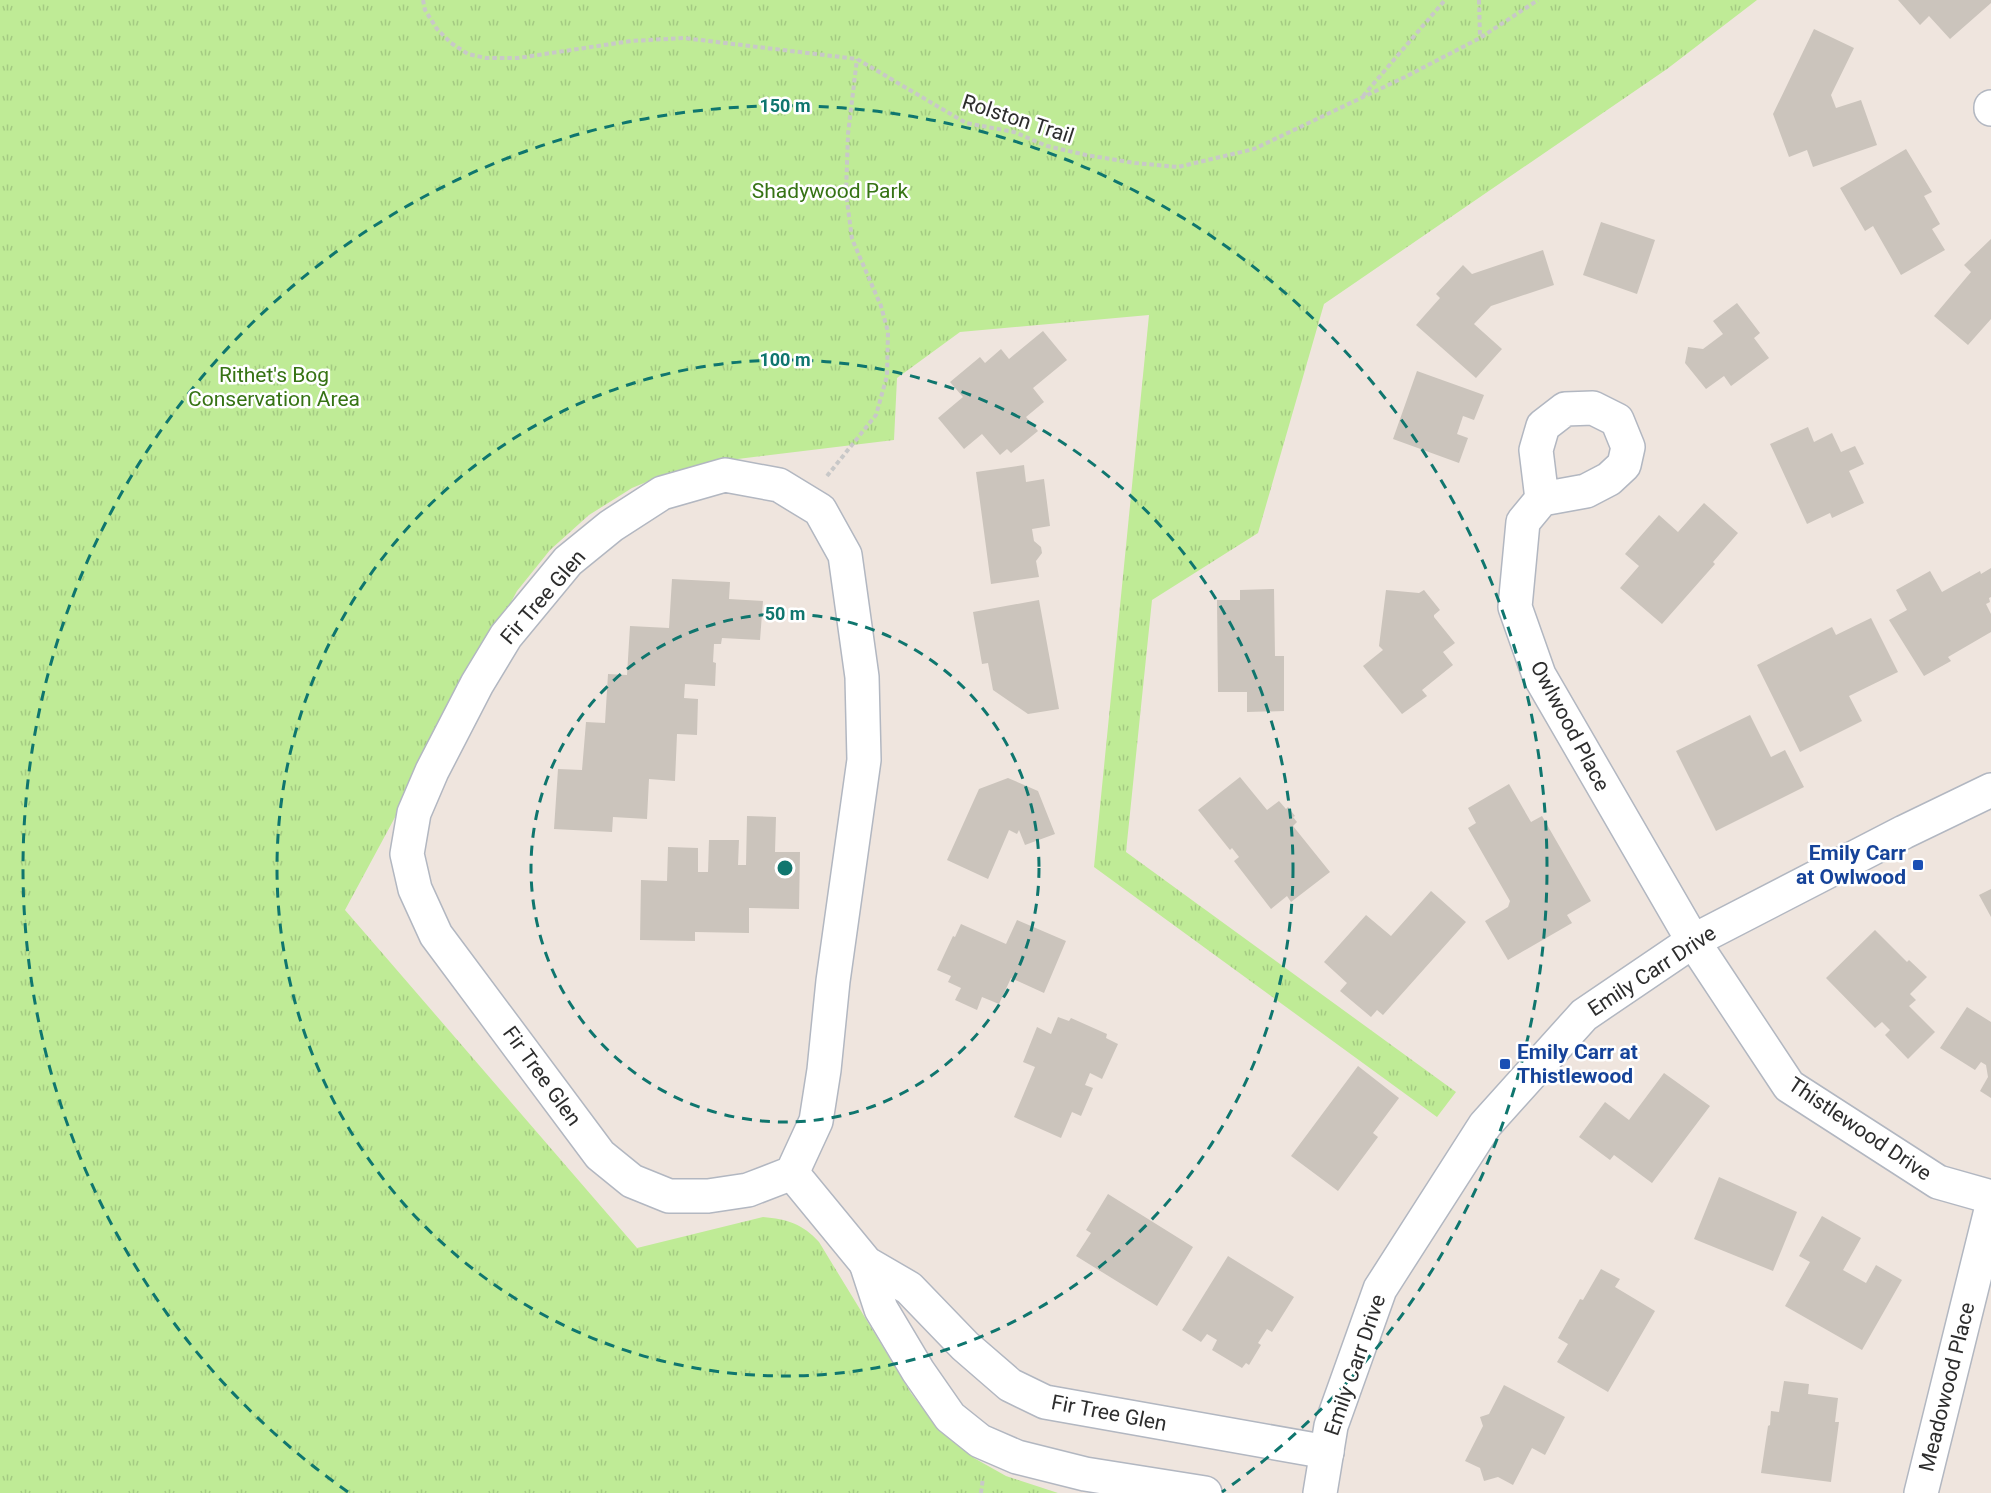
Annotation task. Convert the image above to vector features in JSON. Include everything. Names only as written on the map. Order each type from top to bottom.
[{"type":"street","name":"Fir Tree Glen","points":[[725,475],[778,485],[820,510],[845,555],[862,677],[864,760],[833,981],[824,1070],[816,1121],[792,1173],[748,1190],[708,1196],[669,1196],[632,1181],[600,1155],[436,935],[415,889],[406,854],[414,813],[477,684],[506,636],[568,561],[611,526],[662,493],[725,475]]},
{"type":"street","name":"Owlwood Place","points":[[1542,499],[1523,522],[1515,607],[1539,675],[1693,940]]},
{"type":"street","name":"Emily Carr Drive","points":[[1320,1493],[1331,1426],[1380,1289],[1485,1125],[1584,1015],[1693,940],[1991,790]]},
{"type":"street","name":"Thistlewood Drive","points":[[1693,940],[1789,1086],[1938,1182],[1991,1197]]},
{"type":"street","name":"Fir Tree Glen","points":[[792,1173],[866,1263],[909,1288],[965,1346],[1010,1385],[1045,1402],[1327,1452]]},
{"type":"street","name":"Meadowood Place","points":[[1920,1493],[1991,1210]]},
{"type":"street","name":"Fir Tree Glen","points":[[866,1263],[881,1309],[918,1371],[950,1417],[980,1441],[1017,1457],[1085,1474],[1205,1493]]},
{"type":"path","name":"Rolston Trail","points":[[423,0],[425,10],[436,29],[451,43],[468,54],[486,58],[518,58],[631,41],[684,38],[857,59],[966,123],[1014,132],[1047,146],[1086,155],[1135,164],[1178,167],[1254,149],[1360,99],[1479,38],[1538,0]]},
{"type":"path","points":[[1360,99],[1445,0]]},
{"type":"path","points":[[1479,0],[1479,38]]},
{"type":"path","points":[[805,501],[876,415],[887,376],[888,332],[881,306],[852,238],[846,193],[848,134],[857,59]]},
{"type":"green space","name":"Rithet's Bog Conservation Area","points":[[0,0],[1757,0],[1667,69],[1324,304],[1258,533],[1152,600],[1126,852],[1456,1092],[1437,1117],[1094,867],[1149,315],[960,332],[897,378],[894,440],[705,463],[632,488],[589,515],[550,550],[517,591],[345,910],[637,1248],[763,1217],[780,1219],[801,1227],[819,1242],[911,1393],[933,1422],[974,1458],[1006,1476],[1058,1493],[0,1493]]},
{"type":"building","points":[[1898,0],[1991,0],[1991,3],[1950,39],[1929,16],[1920,25]]},
{"type":"building","points":[[1814,29],[1854,48],[1831,95],[1836,108],[1861,100],[1877,145],[1813,167],[1807,150],[1789,157],[1773,114]]},
{"type":"building","points":[[1906,149],[1932,192],[1924,196],[1940,224],[1932,229],[1945,250],[1901,275],[1873,226],[1865,231],[1840,188]]},
{"type":"building","points":[[1601,222],[1655,240],[1637,294],[1583,275]]},
{"type":"building","points":[[1991,239],[1991,319],[1968,345],[1934,316],[1971,272],[1964,265]]},
{"type":"building","points":[[1543,250],[1554,285],[1491,306],[1474,324],[1502,349],[1476,378],[1416,325],[1440,298],[1436,294],[1463,265],[1472,274]]},
{"type":"building","points":[[1737,303],[1760,333],[1754,338],[1769,358],[1731,386],[1724,376],[1706,389],[1685,363],[1688,347],[1703,349],[1723,334],[1713,321]]},
{"type":"building","points":[[1043,331],[1067,360],[1033,388],[1044,402],[1026,417],[1038,431],[1011,453],[1007,449],[1000,455],[982,434],[964,449],[938,418],[963,397],[950,382],[980,357],[985,363],[1001,349],[1009,359]]},
{"type":"building","points":[[1417,371],[1484,395],[1474,420],[1463,416],[1457,434],[1468,438],[1459,463],[1393,439]]},
{"type":"building","points":[[1808,427],[1814,442],[1832,433],[1841,452],[1855,446],[1864,464],[1849,471],[1864,503],[1832,518],[1830,513],[1807,524],[1770,444]]},
{"type":"building","points":[[1024,465],[1026,482],[1044,479],[1050,526],[1032,529],[1034,541],[1041,547],[1042,553],[1036,561],[1039,577],[991,584],[976,472]]},
{"type":"building","points":[[1704,503],[1738,533],[1713,562],[1715,564],[1662,624],[1620,588],[1639,566],[1625,554],[1659,515],[1678,532]]},
{"type":"building","points":[[1991,568],[1991,597],[1990,602],[1986,604],[1991,614],[1991,632],[1948,657],[1951,661],[1924,676],[1889,620],[1907,610],[1896,590],[1930,571],[1942,592],[1980,571],[1981,574]]},
{"type":"building","points":[[672,579],[730,582],[729,599],[763,601],[760,640],[722,638],[721,644],[714,644],[715,686],[685,684],[684,698],[698,699],[697,735],[677,734],[675,781],[649,779],[647,819],[613,817],[612,832],[554,829],[558,769],[582,770],[586,722],[605,723],[608,674],[627,675],[630,626],[669,628]]},
{"type":"building","points":[[1274,589],[1275,656],[1284,656],[1284,711],[1247,712],[1247,692],[1218,692],[1217,600],[1240,600],[1240,590]]},
{"type":"building","points":[[1386,590],[1419,593],[1424,590],[1440,610],[1434,617],[1455,643],[1443,652],[1453,665],[1422,690],[1427,696],[1402,714],[1363,666],[1383,650],[1379,646]]},
{"type":"building","points":[[1039,600],[1059,709],[1028,714],[993,690],[988,663],[982,664],[973,612]]},
{"type":"building","points":[[1871,618],[1898,672],[1849,696],[1862,721],[1800,752],[1757,665],[1832,627],[1836,635]]},
{"type":"building","points":[[1750,715],[1771,757],[1785,750],[1804,787],[1716,831],[1676,751]]},
{"type":"building","points":[[1240,777],[1267,810],[1279,801],[1286,809],[1288,807],[1297,822],[1293,826],[1330,872],[1291,902],[1287,896],[1271,909],[1234,861],[1239,857],[1232,848],[1230,850],[1198,810]]},
{"type":"building","points":[[1008,778],[1038,791],[1055,834],[1025,845],[1019,830],[1017,834],[1009,830],[988,879],[947,860],[979,789]]},
{"type":"building","points":[[1509,784],[1531,822],[1542,816],[1591,901],[1567,915],[1572,923],[1508,960],[1485,921],[1508,907],[1510,901],[1468,828],[1476,823],[1468,808]]},
{"type":"building","points":[[747,816],[776,817],[775,852],[800,852],[799,909],[749,908],[749,933],[695,932],[695,941],[640,940],[641,880],[667,881],[668,847],[698,848],[698,872],[708,872],[709,840],[739,840],[738,865],[746,865]]},
{"type":"building","points":[[1991,889],[1991,917],[1979,895]]},
{"type":"building","points":[[1431,891],[1466,922],[1383,1015],[1377,1010],[1371,1017],[1340,991],[1347,983],[1324,962],[1366,915],[1391,936]]},
{"type":"building","points":[[1017,920],[1066,941],[1044,993],[1011,978],[999,1004],[982,997],[977,1010],[955,1000],[961,988],[948,982],[951,976],[937,970],[961,924],[1006,944]]},
{"type":"building","points":[[1875,930],[1907,962],[1909,960],[1927,977],[1910,994],[1916,1000],[1909,1006],[1935,1032],[1908,1059],[1885,1035],[1890,1030],[1882,1022],[1875,1028],[1826,978]]},
{"type":"building","points":[[1967,1007],[1991,1022],[1991,1098],[1980,1091],[1988,1077],[1986,1065],[1981,1062],[1975,1070],[1940,1048]]},
{"type":"building","points":[[1058,1017],[1069,1021],[1071,1018],[1107,1034],[1106,1038],[1118,1044],[1102,1079],[1090,1073],[1085,1085],[1093,1088],[1081,1116],[1072,1112],[1061,1138],[1014,1117],[1035,1067],[1023,1062],[1037,1027],[1051,1034]]},
{"type":"building","points":[[1358,1066],[1399,1098],[1373,1133],[1378,1137],[1338,1191],[1291,1156]]},
{"type":"building","points":[[1664,1073],[1710,1106],[1652,1183],[1614,1155],[1610,1160],[1579,1137],[1605,1102],[1629,1120]]},
{"type":"building","points":[[1719,1177],[1797,1212],[1773,1271],[1694,1239]]},
{"type":"building","points":[[1108,1194],[1193,1247],[1157,1306],[1076,1256],[1091,1233],[1086,1230]]},
{"type":"building","points":[[1822,1216],[1861,1238],[1843,1270],[1866,1283],[1876,1265],[1902,1280],[1862,1350],[1785,1306],[1810,1262],[1799,1256]]},
{"type":"building","points":[[1228,1256],[1294,1297],[1272,1332],[1267,1329],[1249,1365],[1246,1363],[1242,1368],[1212,1350],[1217,1340],[1207,1334],[1201,1342],[1182,1330]]},
{"type":"building","points":[[1601,1269],[1620,1279],[1615,1287],[1655,1311],[1608,1392],[1557,1362],[1568,1344],[1558,1338],[1580,1299],[1583,1300]]},
{"type":"building","points":[[1784,1381],[1809,1384],[1808,1394],[1838,1398],[1835,1422],[1839,1422],[1831,1482],[1761,1473],[1771,1411],[1779,1412]]},
{"type":"building","points":[[1504,1385],[1565,1417],[1545,1455],[1532,1448],[1513,1485],[1498,1477],[1484,1481],[1480,1468],[1465,1461],[1483,1426],[1480,1417],[1489,1414]]},
{"type":"place","name":"Emily Carr at Owlwood","points":[[1918,865]]},
{"type":"place","name":"Emily Carr at Thistlewood","points":[[1505,1064]]},
{"type":"park label","name":"Shadywood Park","points":[[830,191]]}]
